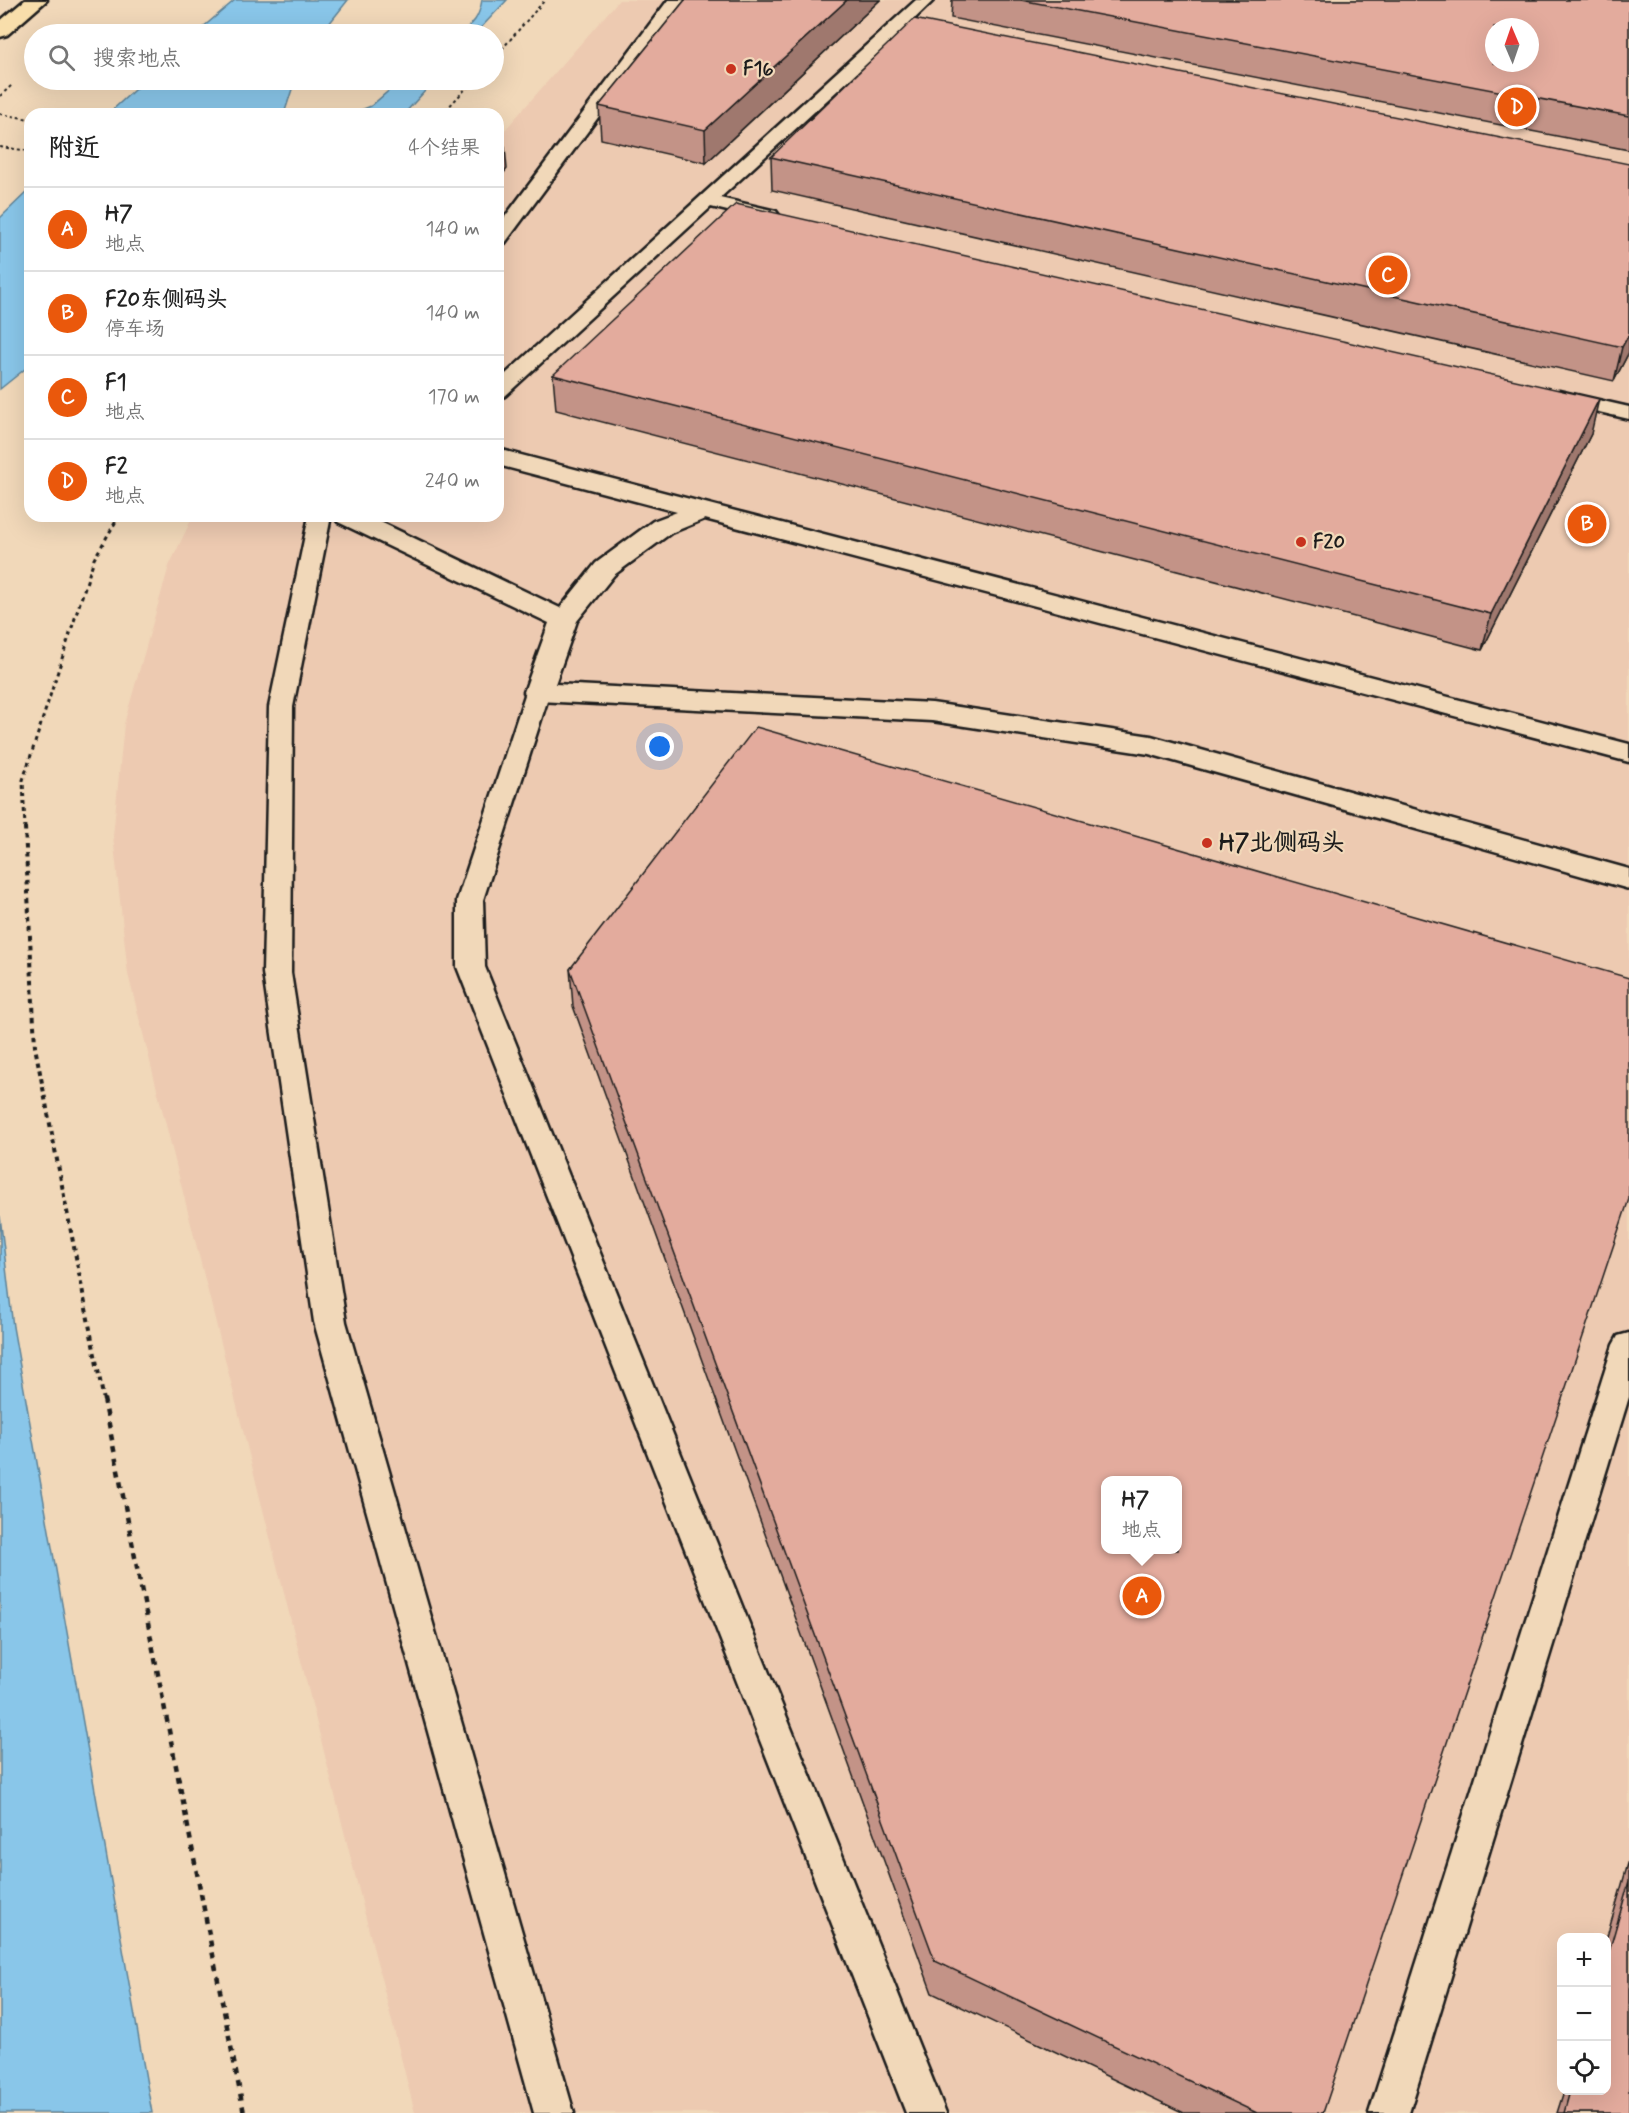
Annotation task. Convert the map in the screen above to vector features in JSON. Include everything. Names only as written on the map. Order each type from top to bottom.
[{"type":"main road","points":[[0,31],[37,0]]},
{"type":"street","points":[[504,459],[1629,753]]},
{"type":"street","points":[[702,511],[662,527],[605,569],[564,620],[538,692],[932,712],[1151,745],[1629,879]]},
{"type":"street","points":[[360,522],[564,620]]},
{"type":"lane","points":[[504,231],[677,0]]},
{"type":"lane","points":[[504,386],[926,0]]},
{"type":"lane","points":[[894,29],[953,41]]},
{"type":"lane","points":[[706,201],[788,220]]},
{"type":"lane","points":[[1536,392],[1629,413]]},
{"type":"lane","points":[[319,522],[280,706],[279,984],[330,1322],[554,2113]]},
{"type":"lane","points":[[538,692],[470,900],[471,967],[926,2113]]},
{"type":"lane","points":[[1389,2113],[1629,1345]]},
{"type":"path","points":[[504,46],[545,0]]},
{"type":"path","points":[[0,96],[12,86]]},
{"type":"path","points":[[448,108],[465,90]]},
{"type":"path","points":[[0,114],[24,118]]},
{"type":"path","points":[[0,147],[24,150]]},
{"type":"path","points":[[116,522],[94,559],[23,780],[35,1047],[244,2113]]},
{"type":"shaded area","points":[[619,0],[1629,0],[1629,2113],[415,2113],[128,974],[113,836],[124,724],[169,566],[190,522],[504,522],[504,131]]},
{"type":"water","points":[[235,0],[348,0],[329,24],[207,24]]},
{"type":"water","points":[[482,0],[507,0],[484,24],[471,24],[479,12]]},
{"type":"water","points":[[134,90],[292,90],[286,108],[115,108]]},
{"type":"water","points":[[389,90],[426,90],[409,108],[366,108]]},
{"type":"water","points":[[24,195],[24,370],[0,389],[0,218]]},
{"type":"water","points":[[0,1216],[13,1327],[152,2113],[0,2113]]},
{"type":"building","name":"F16","points":[[685,0],[847,0],[705,130],[599,106]]},
{"type":"building","points":[[1021,0],[1629,0],[1629,116]]},
{"type":"building","points":[[914,19],[1629,164],[1629,334],[1622,347],[771,157]]},
{"type":"building","name":"F20","points":[[736,204],[1599,399],[1491,614],[553,375]]},
{"type":"building","points":[[756,727],[1629,978],[1629,1199],[1323,2113],[1257,2113],[935,1961],[570,969]]},
{"type":"building","points":[[1629,1882],[1629,2113],[1564,2113],[1569,2095],[1611,2095],[1611,1945]]},
{"type":"place","name":"F16","points":[[731,69]]},
{"type":"place","name":"F2","points":[[1517,107]]},
{"type":"place","name":"F1","points":[[1388,275]]},
{"type":"place","name":"F20东侧码头","points":[[1587,524]]},
{"type":"place","name":"F20","points":[[1301,542]]},
{"type":"place","name":"H7北侧码头","points":[[1207,843]]},
{"type":"place","name":"H7","points":[[1142,1596]]}]
